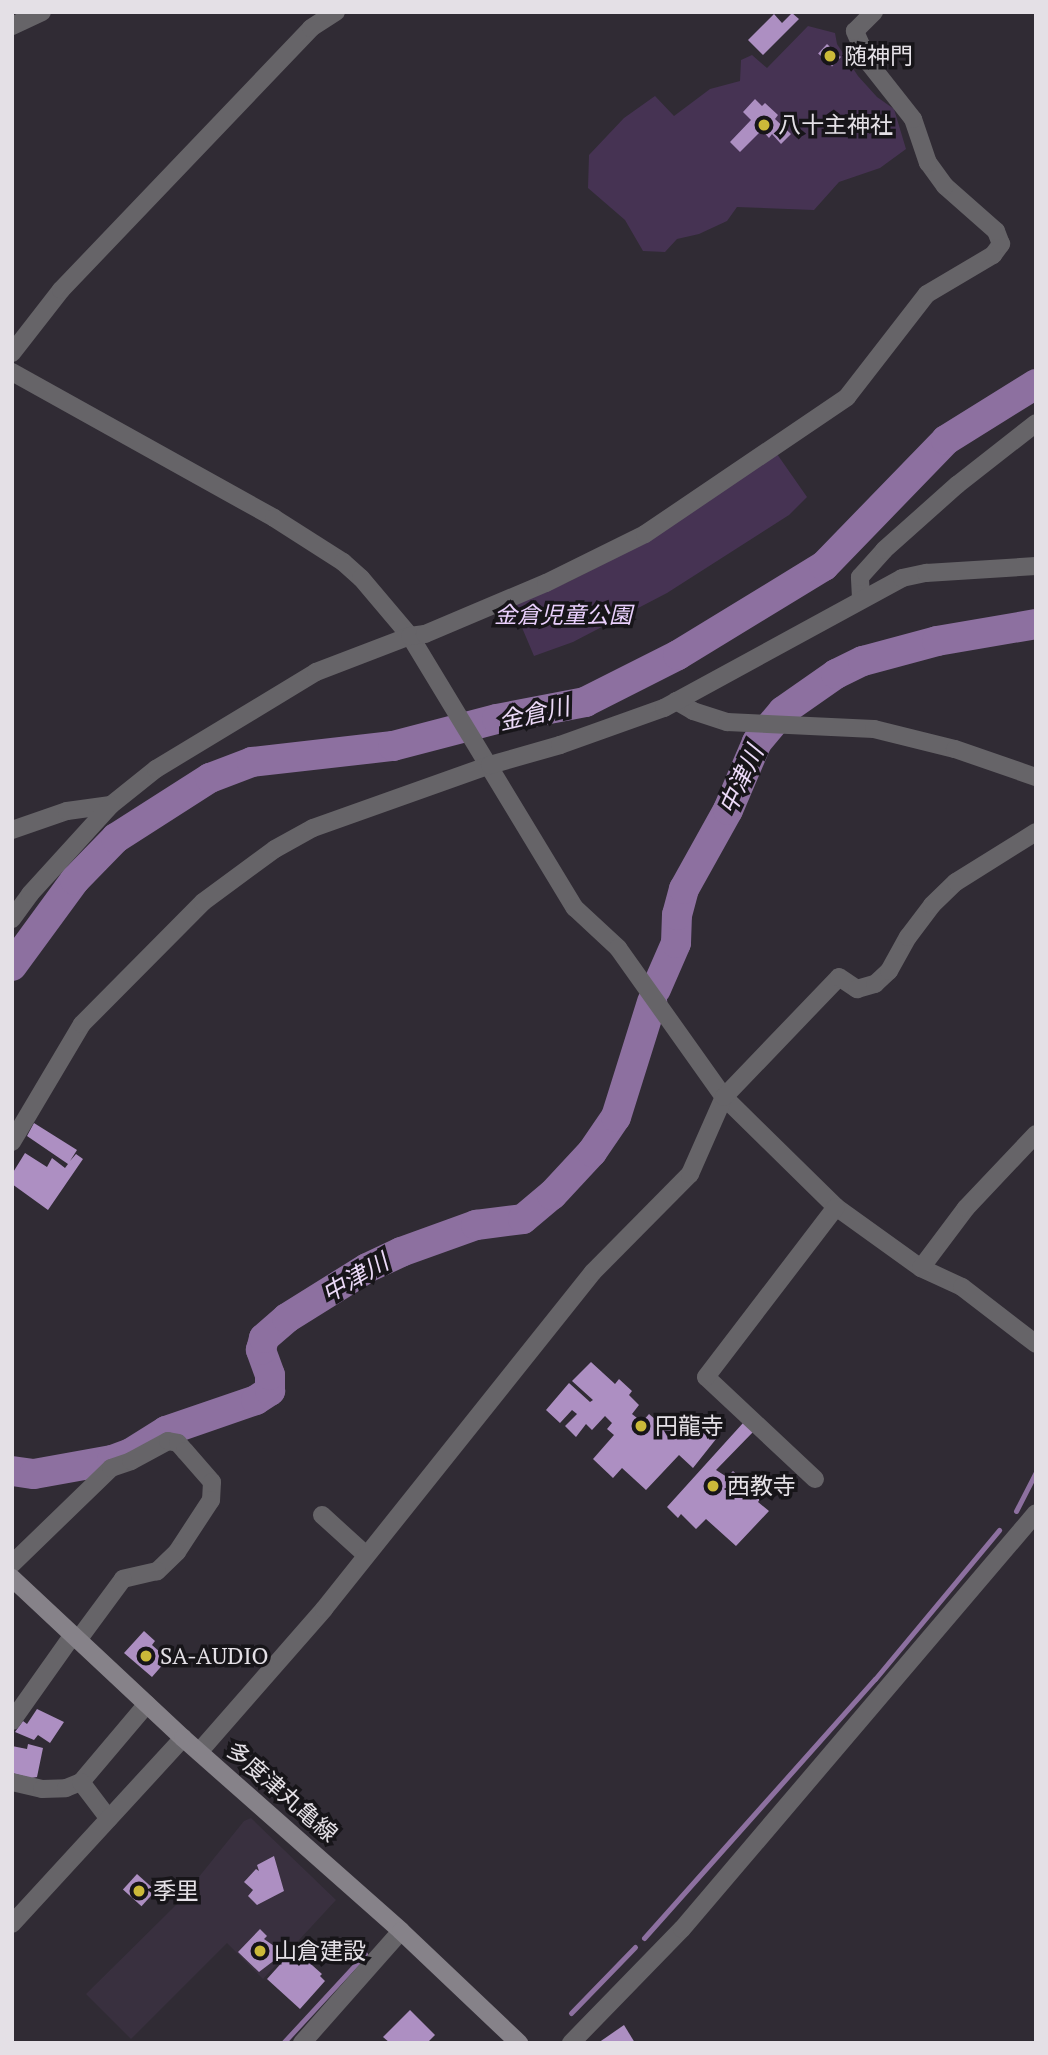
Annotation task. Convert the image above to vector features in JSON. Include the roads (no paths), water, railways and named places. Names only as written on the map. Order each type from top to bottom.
[{"type":"main road","name":"多度津丸亀線","points":[[12,1578],[183,1738],[401,1931],[519,2043]]},
{"type":"street","points":[[12,26],[42,12]]},
{"type":"street","points":[[12,353],[80,270],[311,28],[337,12]]},
{"type":"street","points":[[12,919],[30,894],[111,805],[156,769],[316,672],[410,636],[425,634],[546,583],[645,534],[847,397],[927,294],[993,255],[1002,244],[996,231],[945,186],[928,163],[913,120],[869,63],[855,31],[874,12]]},
{"type":"street","points":[[12,372],[274,518],[343,562],[361,579],[410,636],[575,908],[618,948],[724,1097],[836,1207],[921,1268],[962,1287],[1036,1344]]},
{"type":"street","points":[[861,598],[860,577],[884,550],[957,485],[1036,423]]},
{"type":"street","points":[[12,1142],[82,1024],[203,902],[275,849],[313,828],[485,759],[609,729],[676,701],[902,578],[926,573],[1036,566]]},
{"type":"street","points":[[676,701],[693,711],[727,722],[874,729],[955,749],[1036,777]]},
{"type":"street","points":[[12,830],[67,811],[111,805]]},
{"type":"street","points":[[199,1752],[324,1609],[593,1272],[690,1174],[724,1097],[839,977],[857,989],[875,984],[889,971],[908,937],[932,905],[956,882],[1036,832]]},
{"type":"street","points":[[921,1268],[966,1208],[1036,1134]]},
{"type":"street","points":[[815,1479],[706,1377],[836,1207]]},
{"type":"street","points":[[12,1564],[111,1468],[131,1461],[168,1441],[178,1444],[212,1482],[211,1500],[177,1552],[157,1571],[123,1579],[12,1721]]},
{"type":"street","points":[[571,2043],[682,1929],[1036,1513]]},
{"type":"street","points":[[322,1515],[366,1555]]},
{"type":"street","points":[[12,1782],[42,1789],[66,1788],[81,1782],[147,1704]]},
{"type":"street","points":[[12,1924],[183,1738]]},
{"type":"street","points":[[81,1782],[109,1819]]},
{"type":"street","points":[[302,2043],[401,1931]]},
{"type":"waterway","name":"金倉川","points":[[12,966],[75,880],[116,838],[210,778],[252,762],[393,746],[497,719],[585,702],[678,655],[824,566],[946,440],[1036,384]]},
{"type":"waterway","name":"中津川","points":[[656,989],[676,943],[677,915],[684,889],[728,810],[757,742],[783,711],[836,674],[863,661],[937,641],[1036,624]]},
{"type":"waterway","name":"中津川","points":[[12,1471],[34,1474],[112,1460],[131,1453],[166,1431],[256,1400],[270,1391],[270,1375],[261,1350],[264,1338],[287,1318],[367,1268],[401,1252],[476,1225],[523,1219],[552,1195],[592,1152],[616,1117],[652,1002]]},
{"type":"waterway","points":[[1016,1511],[1036,1472]]},
{"type":"waterway","points":[[644,1938],[875,1679],[999,1530]]},
{"type":"waterway","points":[[571,2013],[635,1947]]},
{"type":"waterway","points":[[283,2043],[365,1954]]},
{"type":"place","name":"随神門","points":[[830,56]]},
{"type":"place","name":"八十主神社","points":[[764,125]]},
{"type":"place","name":"円龍寺","points":[[641,1426]]},
{"type":"place","name":"西教寺","points":[[713,1486]]},
{"type":"place","name":"SA-AUDIO","points":[[146,1656]]},
{"type":"place","name":"季里","points":[[139,1891]]},
{"type":"place","name":"山倉建設","points":[[260,1951]]},
{"type":"park label","name":"金倉児童公園","points":[[563,615]]}]
